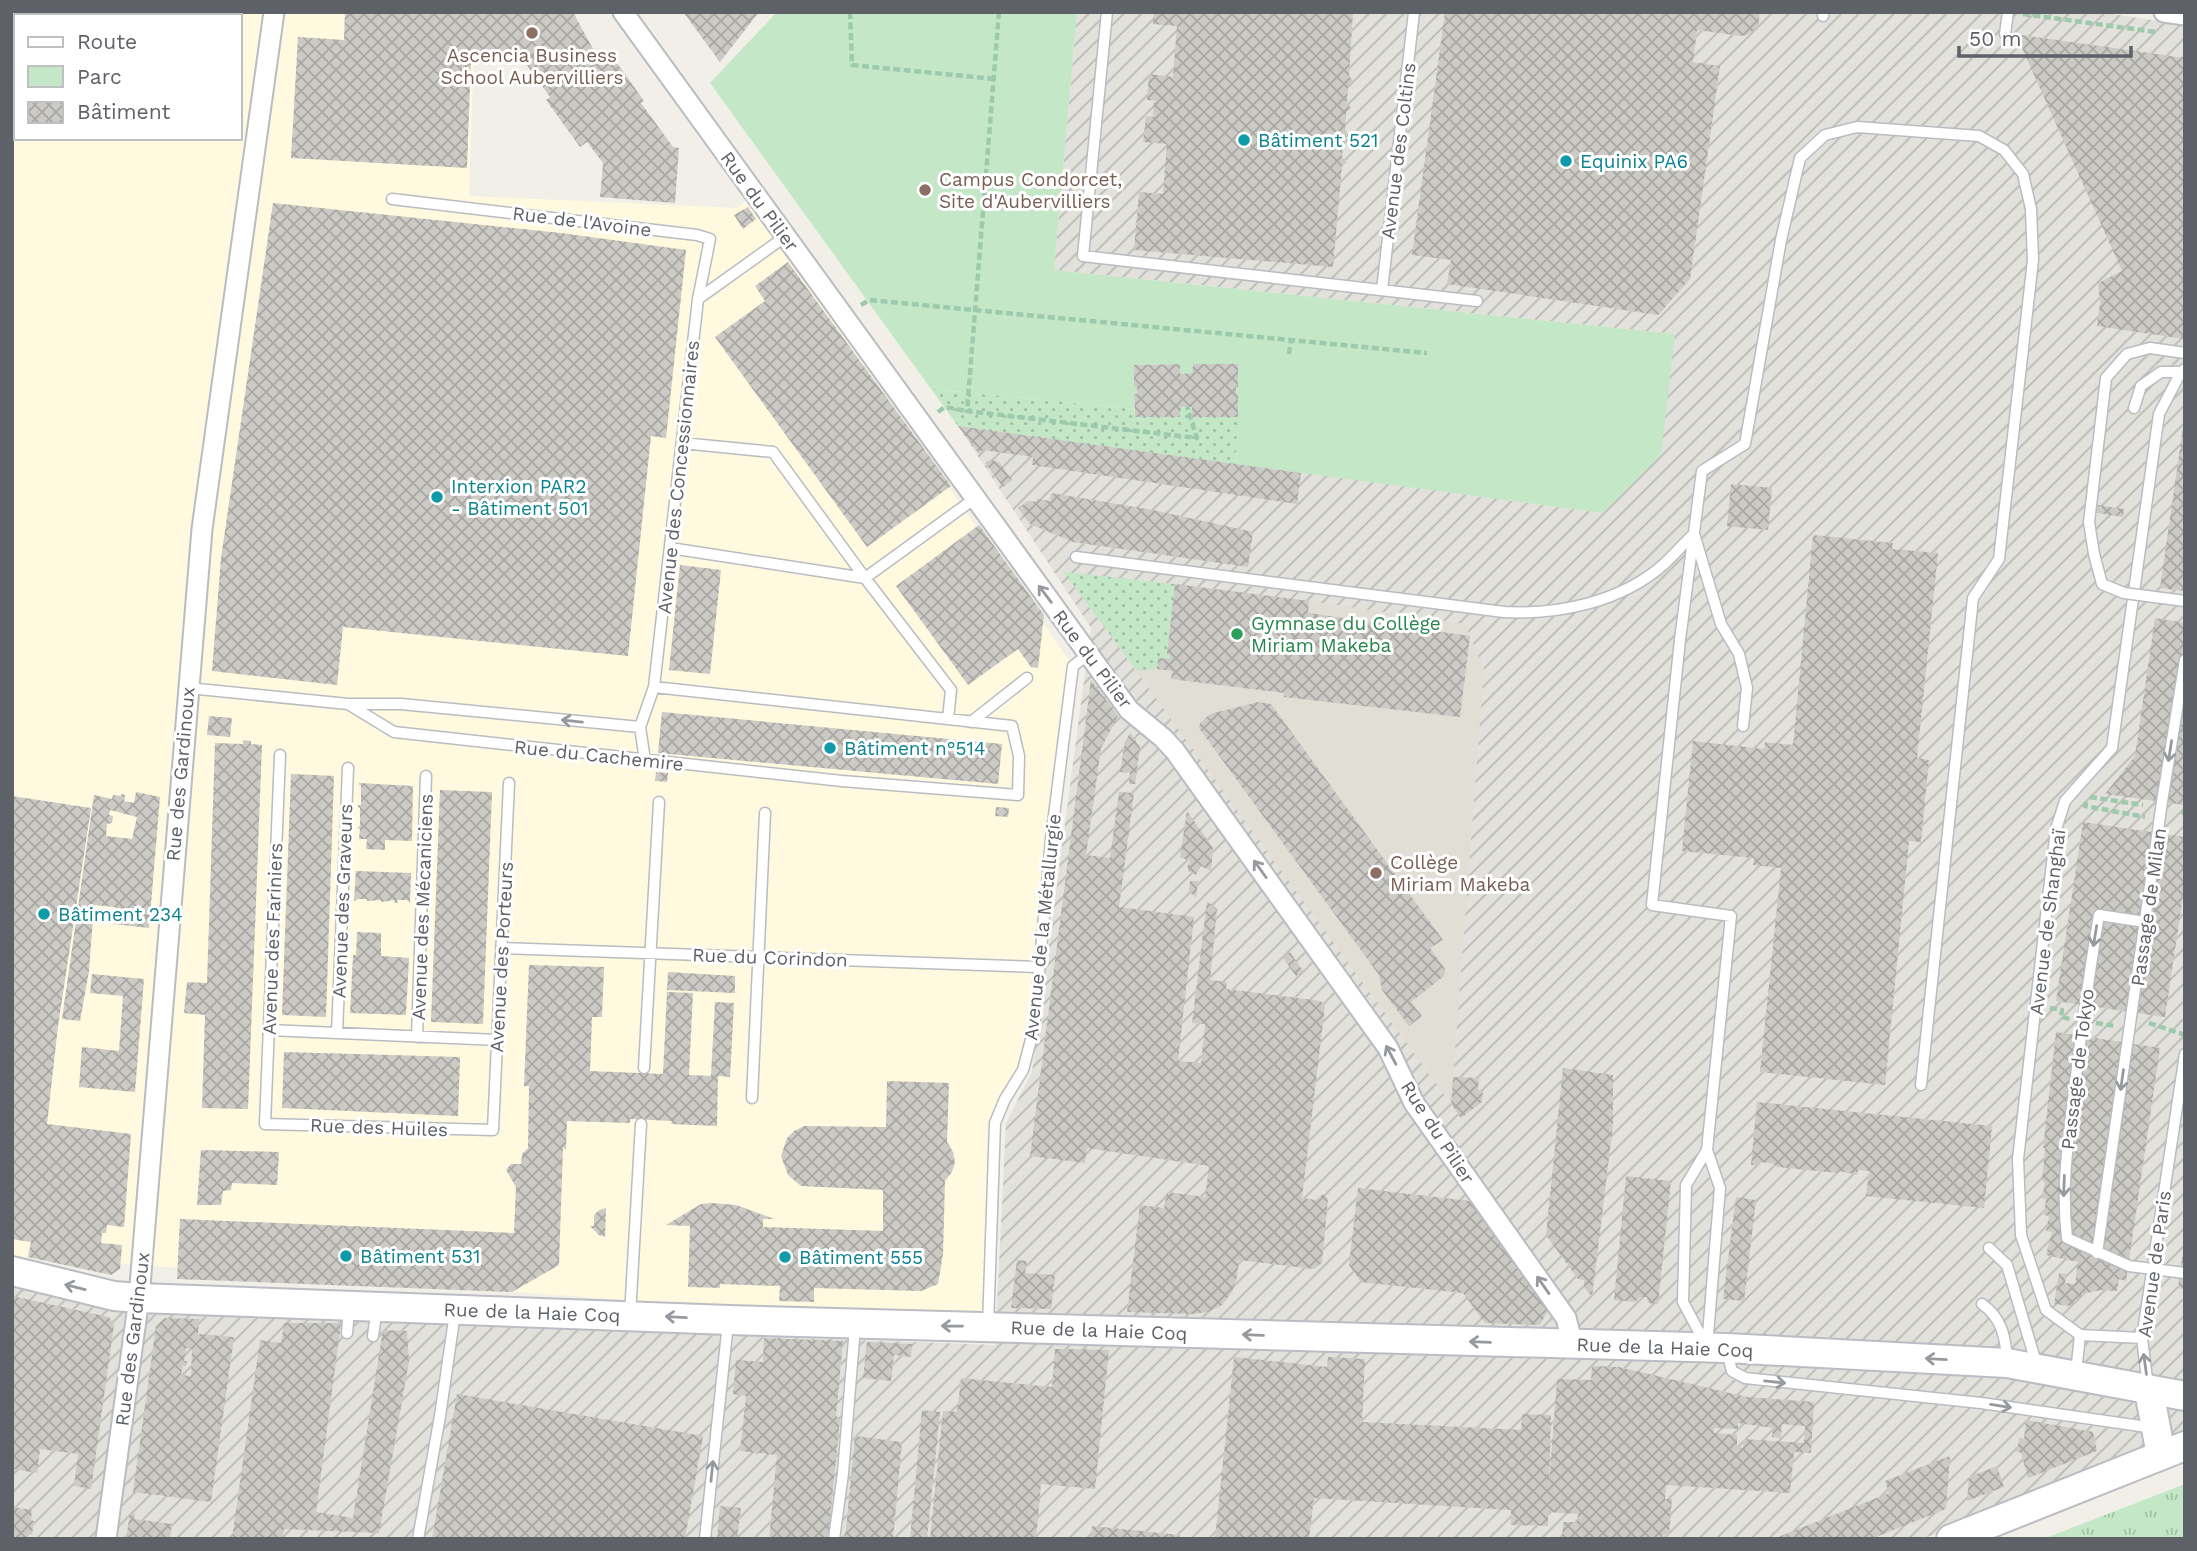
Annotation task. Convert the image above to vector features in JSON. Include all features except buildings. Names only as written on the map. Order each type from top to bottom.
[{"type":"main road","name":"Rue de la Haie Coq","points":[[12,1271],[114,1296],[358,1315],[456,1309],[729,1320],[1717,1348],[2007,1363],[2185,1396]]},
{"type":"main road","points":[[1951,1539],[2167,1443],[2149,1391]]},
{"type":"street","name":"Rue des Gardinoux","points":[[106,1539],[139,1298],[202,529],[274,12]]},
{"type":"street","name":"Rue du Pilier","points":[[623,12],[1129,710],[1175,751],[1388,1048],[1414,1103],[1566,1318],[1573,1345]]},
{"type":"street","points":[[2164,12],[2185,15]]},
{"type":"lane","points":[[1107,12],[1083,256],[1477,301]]},
{"type":"lane","name":"Avenue des Coltins","points":[[1382,290],[1414,12]]},
{"type":"lane","points":[[2006,34],[2010,12]]},
{"type":"lane","points":[[1717,1348],[1720,1188],[1707,1150],[1731,916],[1652,905],[1694,534],[1702,471],[1745,444],[1781,240],[1800,158],[1825,135],[1857,127],[1979,136],[2004,150],[2023,174],[2031,209],[2033,260],[1999,559],[1973,598],[1921,1085]]},
{"type":"lane","name":"Rue de l'Avoine","points":[[392,199],[697,234],[710,239],[698,299]]},
{"type":"lane","points":[[698,299],[786,236]]},
{"type":"lane","name":"Avenue des Concessionnaires","points":[[645,760],[640,727],[654,687],[698,299]]},
{"type":"lane","points":[[2185,353],[2150,348],[2127,354],[2106,378],[2089,522],[2102,584],[2124,593],[2185,601]]},
{"type":"lane","points":[[2134,408],[2141,386],[2161,372],[2183,370]]},
{"type":"lane","name":"Avenue de Shanghaï","points":[[2080,1335],[2046,1310],[2021,1236],[2018,1159],[2056,829],[2065,801],[2112,748],[2159,414],[2183,370]]},
{"type":"lane","points":[[682,443],[773,452],[951,690],[948,719]]},
{"type":"lane","points":[[670,548],[865,578],[974,499]]},
{"type":"lane","points":[[1076,557],[1534,614],[1597,601],[1626,589],[1661,567],[1694,534]]},
{"type":"lane","points":[[1694,534],[1721,624],[1739,654],[1747,688],[1743,726]]},
{"type":"lane","name":"Avenue de la Métallurgie","points":[[988,1326],[995,1123],[1005,1098],[1023,1070],[1034,1028],[1051,839],[1073,666],[1089,654]]},
{"type":"lane","name":"Passage de Milan","points":[[2096,1253],[2185,660]]},
{"type":"lane","points":[[654,687],[971,722],[1027,678]]},
{"type":"lane","name":"Rue du Cachemire","points":[[187,688],[348,704],[394,732],[842,781],[1018,795],[1019,756],[1012,726],[971,722]]},
{"type":"lane","points":[[348,704],[401,704],[640,727]]},
{"type":"lane","name":"Avenue des Fariniers","points":[[265,1124],[280,755]]},
{"type":"lane","name":"Avenue des Graveurs","points":[[337,1034],[348,768]]},
{"type":"lane","name":"Avenue des Mécaniciens","points":[[417,1037],[426,776]]},
{"type":"lane","name":"Avenue des Porteurs","points":[[493,1130],[509,783]]},
{"type":"lane","points":[[643,1068],[659,802]]},
{"type":"lane","points":[[752,1098],[765,813]]},
{"type":"lane","name":"Passage de Tokyo","points":[[2146,922],[2099,915],[2084,1005],[2064,1167],[2063,1208],[2067,1238],[2129,1266],[2185,1273]]},
{"type":"lane","name":"Rue du Corindon","points":[[502,948],[1039,967]]},
{"type":"lane","points":[[269,1030],[498,1040]]},
{"type":"lane","name":"Avenue de Paris","points":[[2149,1391],[2142,1338],[2185,1054]]},
{"type":"lane","name":"Rue des Huiles","points":[[265,1124],[493,1130]]},
{"type":"lane","points":[[630,1315],[641,1124]]},
{"type":"lane","points":[[1707,1150],[1686,1185],[1682,1302],[1732,1371],[1745,1378],[1981,1403],[2167,1443]]},
{"type":"lane","points":[[1989,1248],[2007,1265],[2038,1370]]},
{"type":"lane","points":[[1983,1304],[1995,1313],[2006,1341],[2007,1363]]},
{"type":"lane","points":[[418,1539],[456,1309]]},
{"type":"lane","points":[[358,1315],[373,1336]]},
{"type":"lane","points":[[705,1539],[729,1320]]},
{"type":"lane","points":[[834,1539],[844,1459],[855,1323]]},
{"type":"lane","points":[[2076,1376],[2080,1335],[2142,1338]]},
{"type":"path","points":[[850,12],[852,65],[995,79]]},
{"type":"path","points":[[967,411],[999,12]]},
{"type":"path","points":[[2010,12],[2158,32]]},
{"type":"path","points":[[844,314],[869,300],[1427,353]]},
{"type":"path","points":[[1289,354],[1291,339]]},
{"type":"path","points":[[921,424],[945,407],[1196,438],[1187,407]]},
{"type":"path","points":[[2072,794],[2143,805]]},
{"type":"path","points":[[2087,796],[2085,806],[2160,820]]},
{"type":"path","points":[[2061,1017],[2062,1010]]},
{"type":"path","points":[[2150,1023],[2185,1035]]},
{"type":"shaded area","points":[[12,12],[475,12],[469,196],[737,208],[749,199],[1073,666],[1034,1028],[1023,1070],[995,1123],[988,1326],[12,1256]]},
{"type":"shaded area","points":[[1077,12],[2099,12],[2185,25],[2185,1438],[1922,1539],[12,1539],[12,1280],[154,1309],[474,1326],[995,1345],[1006,1123],[1032,1072],[1091,628],[958,426],[1603,513],[1674,334],[1054,270]]},
{"type":"shaded area","name":"Collège Miriam Makeba","points":[[1064,572],[1309,601],[1465,624],[1484,669],[1451,1104]]},
{"type":"green space","name":"Campus Condorcet, Site d'Aubervilliers","points":[[777,12],[1077,12],[1054,270],[1675,334],[1661,455],[1603,513],[1235,464],[1238,364],[1193,364],[1192,373],[1180,374],[1179,364],[1135,365],[1134,387],[1137,387],[1137,394],[1134,395],[1134,409],[931,389],[710,83]]},
{"type":"green space","points":[[931,389],[1134,409],[1135,417],[1180,417],[1180,407],[1192,407],[1193,417],[1238,417],[1235,464],[958,426]]},
{"type":"green space","points":[[1064,572],[1175,584],[1167,654],[1170,654],[1170,659],[1158,658],[1157,669],[1136,670]]},
{"type":"green space","points":[[2185,1484],[2185,1539],[2043,1539]]},
{"type":"place","name":"Ascencia Business School Aubervilliers","points":[[532,33]]},
{"type":"place","name":"Bâtiment 521","points":[[1244,140]]},
{"type":"place","name":"Equinix PA6","points":[[1566,161]]},
{"type":"place","name":"Campus Condorcet, Site d'Aubervilliers","points":[[925,190]]},
{"type":"place","name":"Interxion PAR2 - Bâtiment 501","points":[[437,497]]},
{"type":"place","name":"Gymnase du Collège Miriam Makeba","points":[[1237,634]]},
{"type":"place","name":"Bâtiment n°514","points":[[830,748]]},
{"type":"place","name":"Collège Miriam Makeba","points":[[1376,873]]},
{"type":"place","name":"Bâtiment 234","points":[[44,914]]},
{"type":"place","name":"Bâtiment 531","points":[[346,1256]]},
{"type":"place","name":"Bâtiment 555","points":[[785,1257]]}]
